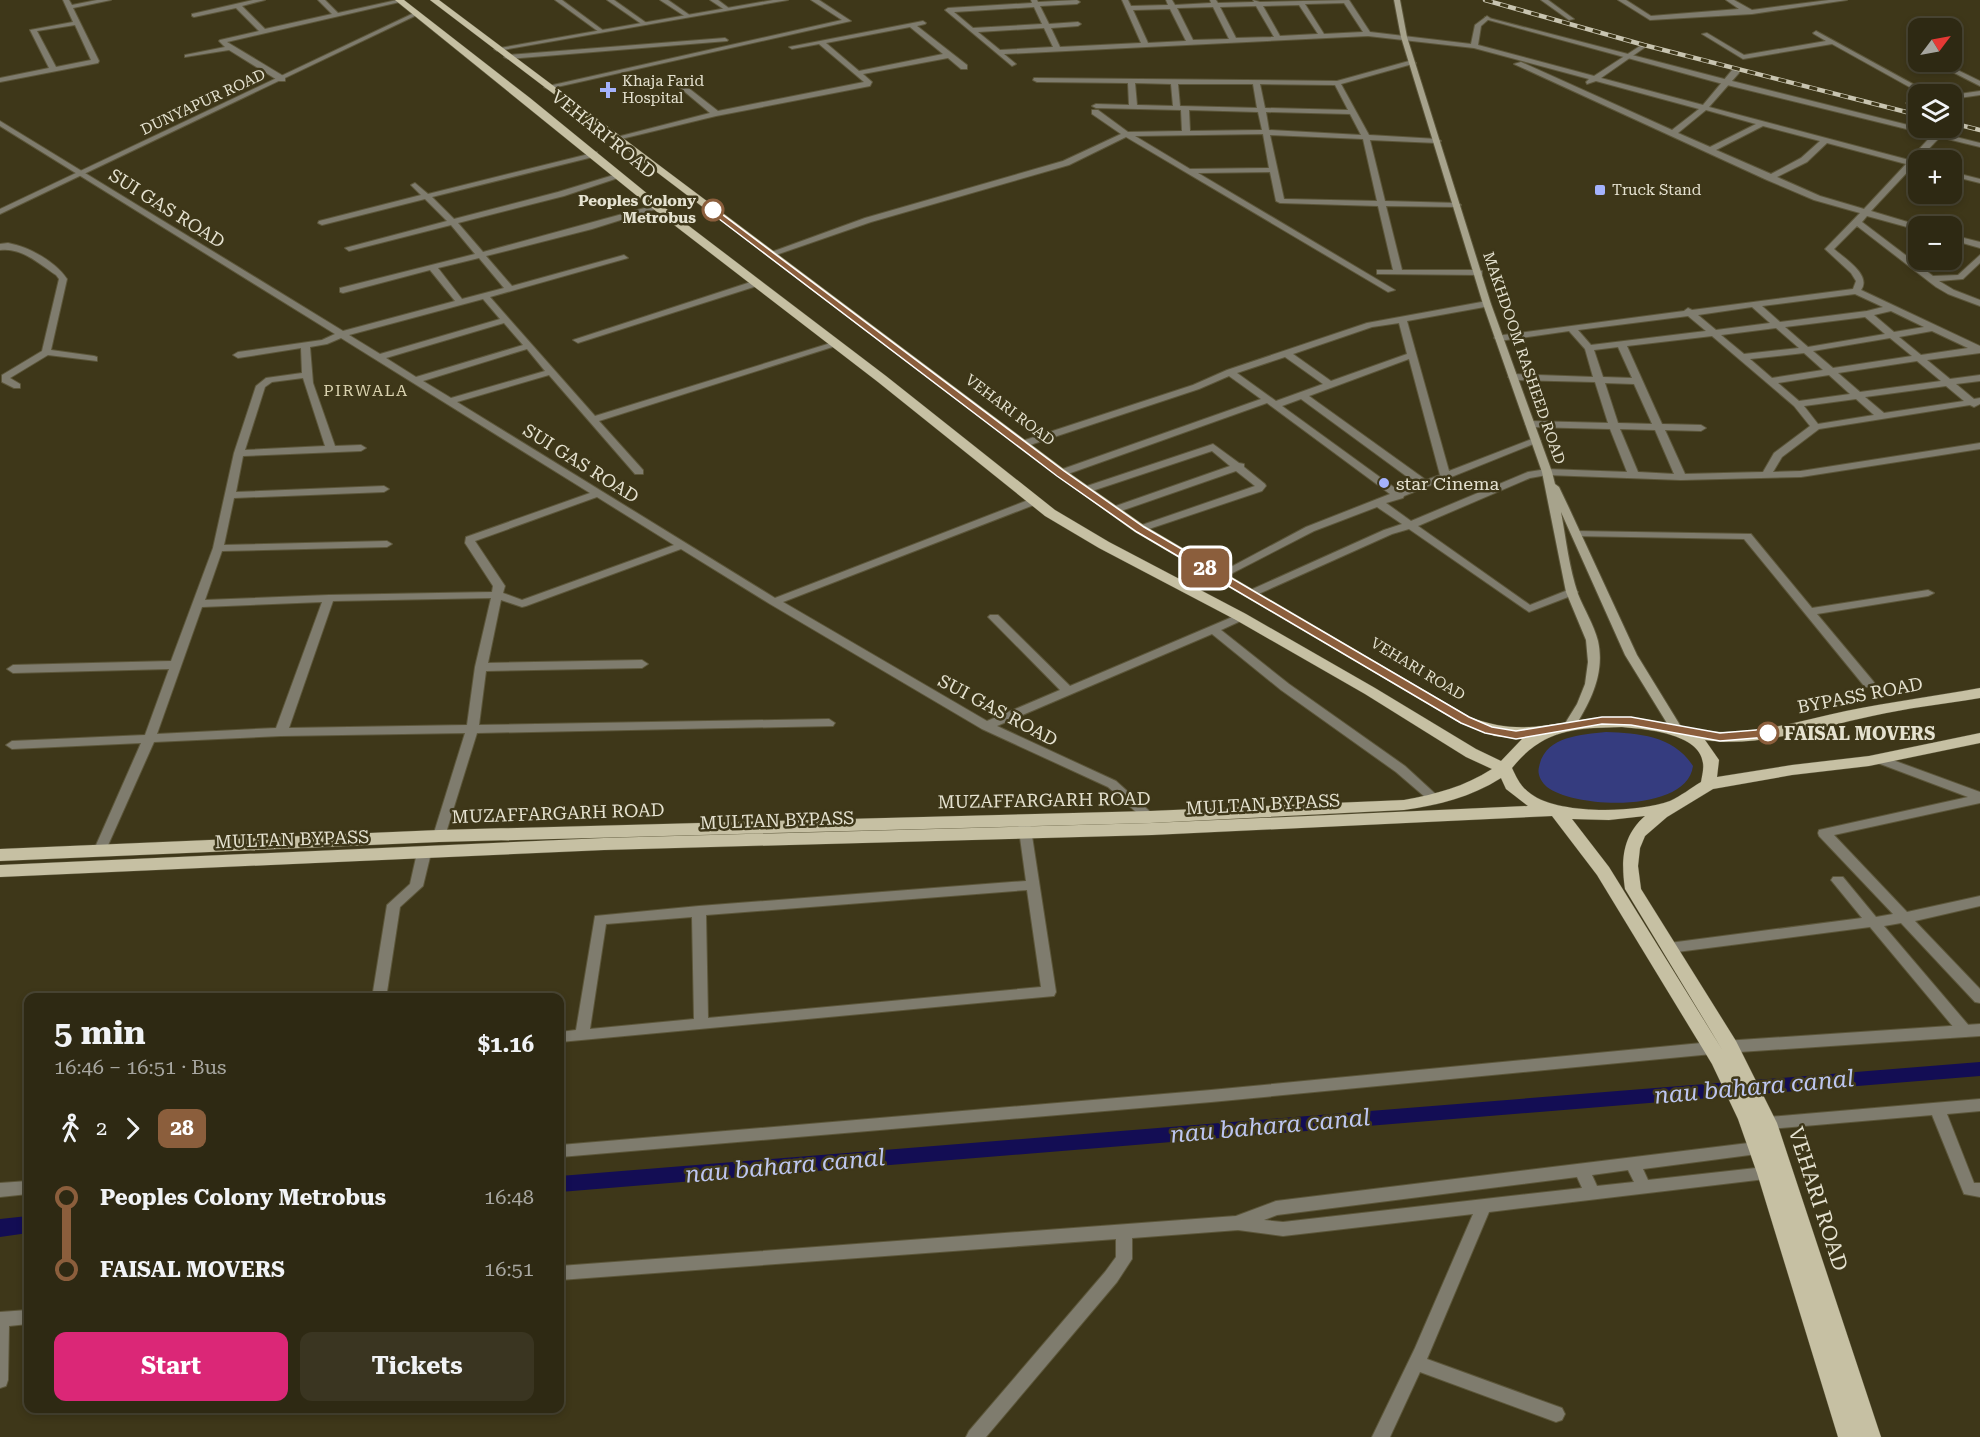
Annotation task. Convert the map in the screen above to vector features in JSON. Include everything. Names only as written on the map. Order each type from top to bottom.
[{"type":"main road","name":"MAKHDOOM RASHEED ROAD","points":[[1397,0],[1404,37],[1487,304],[1547,472],[1572,592],[1592,640],[1594,662],[1591,684],[1583,704],[1570,725]]},
{"type":"main road","name":"VEHARI ROAD","points":[[400,1],[594,154],[656,206],[1050,513],[1104,545],[1241,617],[1370,691],[1471,753],[1504,768]]},
{"type":"main road","name":"VEHARI ROAD","points":[[438,1],[497,49],[1060,474],[1140,529],[1465,720],[1489,731],[1516,735],[1544,732]]},
{"type":"main road","points":[[1547,472],[1577,534],[1599,591],[1632,657],[1677,730],[1696,741],[1710,755],[1714,770],[1709,784]]},
{"type":"main road","name":"BYPASS ROAD","points":[[1544,732],[1570,725],[1602,721],[1631,721],[1720,737],[1762,734],[1876,710],[1980,693]]},
{"type":"main road","name":"MUZAFFARGARH ROAD","points":[[0,855],[439,836],[1024,826],[1150,817],[1404,805],[1436,800],[1477,786],[1504,768],[1520,750],[1544,732]]},
{"type":"main road","points":[[1504,768],[1512,784],[1529,800],[1556,810],[1613,815],[1641,813],[1670,806],[1709,784],[1879,759],[1980,738]]},
{"type":"main road","name":"VEHARI ROAD","points":[[1670,806],[1652,818],[1638,832],[1631,849],[1628,868],[1633,889],[1669,948],[1760,1120],[1767,1147],[1870,1437]]},
{"type":"main road","name":"VEHARI ROAD","points":[[1556,810],[1603,871],[1725,1054]]},
{"type":"main road","name":"MULTAN BYPASS","points":[[0,871],[1024,826],[1164,829],[1556,810]]},
{"type":"main road","name":"VEHARI ROAD","points":[[1776,1172],[1849,1437]]},
{"type":"street","points":[[0,80],[94,61],[68,3],[108,0]]},
{"type":"street","points":[[194,15],[262,0]]},
{"type":"street","points":[[321,0],[337,15]]},
{"type":"street","points":[[558,0],[601,31]]},
{"type":"street","points":[[610,0],[645,24]]},
{"type":"street","points":[[663,0],[688,16]]},
{"type":"street","points":[[713,0],[727,9]]},
{"type":"street","points":[[497,49],[785,0]]},
{"type":"street","points":[[813,0],[867,34]]},
{"type":"street","points":[[1125,0],[1145,44]]},
{"type":"street","points":[[1544,0],[1571,19]]},
{"type":"street","points":[[1621,0],[1650,18],[1746,11],[1844,0]]},
{"type":"street","points":[[1729,0],[1746,11]]},
{"type":"street","points":[[282,79],[222,41],[400,1]]},
{"type":"street","points":[[1300,1],[1322,36]]},
{"type":"street","points":[[1128,8],[1171,3],[1346,1],[1368,34]]},
{"type":"street","points":[[1035,2],[1058,50]]},
{"type":"street","points":[[1012,64],[948,10],[1035,2],[1077,2]]},
{"type":"street","points":[[1214,2],[1233,40]]},
{"type":"street","points":[[1257,2],[1278,38]]},
{"type":"street","points":[[1171,3],[1190,41]]},
{"type":"street","points":[[237,5],[264,32]]},
{"type":"street","name":"DUNYAPUR ROAD","points":[[0,212],[416,14]]},
{"type":"street","points":[[1478,47],[1478,26],[1487,18],[1629,57],[1908,127]]},
{"type":"street","points":[[548,87],[848,21]]},
{"type":"street","points":[[54,70],[33,30],[77,23]]},
{"type":"street","points":[[792,47],[922,23]]},
{"type":"street","points":[[971,30],[1078,24]]},
{"type":"street","points":[[911,25],[964,67]]},
{"type":"street","points":[[1816,33],[1909,84]]},
{"type":"street","points":[[1000,52],[1368,34],[1404,37],[1478,47],[1908,162]]},
{"type":"street","points":[[1705,34],[1743,57],[1834,42]]},
{"type":"street","points":[[508,57],[767,37]]},
{"type":"street","points":[[617,138],[716,114],[867,84],[868,82],[822,43]]},
{"type":"street","points":[[1478,47],[1770,178],[1863,213],[1908,225]]},
{"type":"street","points":[[1576,91],[1642,47]]},
{"type":"street","points":[[187,56],[230,48]]},
{"type":"street","points":[[857,72],[950,55]]},
{"type":"street","points":[[1038,80],[1337,83],[1412,63]]},
{"type":"street","points":[[1673,133],[1704,108],[1736,71]]},
{"type":"street","points":[[1957,72],[1980,84]]},
{"type":"street","points":[[1131,80],[1133,106]]},
{"type":"street","points":[[1174,81],[1186,133]]},
{"type":"street","points":[[1256,82],[1280,201],[1457,205]]},
{"type":"street","points":[[1337,83],[1366,137],[1398,272]]},
{"type":"street","points":[[682,85],[716,114]]},
{"type":"street","points":[[1962,96],[1980,93]]},
{"type":"street","points":[[1353,112],[1133,106],[1095,109],[1126,134],[1391,290]]},
{"type":"street","name":"SUI GAS ROAD","points":[[0,123],[774,602],[986,726],[1112,784],[1150,817]]},
{"type":"street","points":[[1710,150],[1761,124]]},
{"type":"street","points":[[770,254],[868,220],[1066,163],[1126,134],[1266,132],[1437,141]]},
{"type":"street","points":[[1925,150],[1935,138]]},
{"type":"street","points":[[1953,138],[1980,145]]},
{"type":"street","points":[[1770,178],[1804,160],[1825,141]]},
{"type":"street","points":[[322,223],[594,154]]},
{"type":"street","points":[[1189,171],[1274,170]]},
{"type":"street","points":[[1856,291],[1860,286],[1858,276],[1829,249],[1908,170]]},
{"type":"street","points":[[349,248],[620,176]]},
{"type":"street","points":[[1962,176],[1980,181]]},
{"type":"street","points":[[415,185],[453,222],[510,289]]},
{"type":"street","points":[[343,290],[589,227],[656,206]]},
{"type":"street","points":[[1857,222],[1931,279],[1951,292],[1980,303]]},
{"type":"street","points":[[1962,240],[1980,245]]},
{"type":"street","points":[[0,247],[12,244],[20,247],[59,273],[63,279],[46,352]]},
{"type":"street","points":[[238,355],[324,342],[342,334],[624,258]]},
{"type":"street","points":[[1931,279],[1960,277],[1980,258]]},
{"type":"street","points":[[432,267],[460,302]]},
{"type":"street","points":[[1380,272],[1479,273]]},
{"type":"street","points":[[578,340],[757,283]]},
{"type":"street","points":[[1500,338],[1856,291],[1979,350]]},
{"type":"street","points":[[485,296],[639,472]]},
{"type":"street","points":[[1023,444],[1196,387],[1230,372],[1371,325],[1487,304]]},
{"type":"street","points":[[1754,304],[1880,416]]},
{"type":"street","points":[[1589,348],[1867,314],[1892,308]]},
{"type":"street","points":[[1688,312],[1797,404],[1816,427]]},
{"type":"street","points":[[1867,314],[1948,383],[1976,401],[1980,409]]},
{"type":"street","points":[[1402,318],[1445,477]]},
{"type":"street","points":[[379,357],[506,320]]},
{"type":"street","points":[[1571,328],[1589,348],[1614,427],[1634,476]]},
{"type":"street","points":[[1743,357],[1806,350],[1933,328]]},
{"type":"street","points":[[1621,344],[1681,477]]},
{"type":"street","points":[[304,345],[308,375],[331,449]]},
{"type":"street","points":[[592,420],[837,345]]},
{"type":"street","points":[[415,380],[528,346]]},
{"type":"street","points":[[1769,381],[1979,350]]},
{"type":"street","points":[[17,386],[4,378],[46,352],[94,359]]},
{"type":"street","points":[[1286,353],[1330,385]]},
{"type":"street","points":[[1060,474],[1271,402],[1302,395],[1412,355]]},
{"type":"street","points":[[450,401],[550,372]]},
{"type":"street","points":[[1230,372],[1399,496]]},
{"type":"street","points":[[99,852],[150,737],[218,548],[240,453],[263,382],[308,375]]},
{"type":"street","points":[[1513,377],[1639,381]]},
{"type":"street","points":[[1797,404],[1980,378]]},
{"type":"street","points":[[1302,395],[1426,484]]},
{"type":"street","points":[[1766,475],[1778,454],[1816,427],[1976,401]]},
{"type":"street","points":[[1530,424],[1701,428]]},
{"type":"street","points":[[1219,576],[1310,529],[1536,441]]},
{"type":"street","points":[[1250,594],[1388,532],[1411,525],[1528,475],[1547,472],[1681,477],[1801,474],[1980,446]]},
{"type":"street","points":[[1085,490],[1208,447],[1217,448],[1261,486],[1258,489],[1140,529]]},
{"type":"street","points":[[240,453],[361,448]]},
{"type":"street","points":[[1114,510],[1240,466]]},
{"type":"street","points":[[230,495],[384,489]]},
{"type":"street","points":[[439,836],[472,730],[481,667],[500,586],[470,543],[470,539],[599,493]]},
{"type":"street","points":[[774,602],[1035,501]]},
{"type":"street","points":[[1377,502],[1529,609],[1572,592]]},
{"type":"street","points":[[1577,534],[1747,536],[1869,684]]},
{"type":"street","points":[[218,548],[387,544]]},
{"type":"street","points":[[197,604],[329,598],[498,595],[522,604],[683,545]]},
{"type":"street","points":[[1808,612],[1928,593]]},
{"type":"street","points":[[281,732],[329,598]]},
{"type":"street","points":[[994,617],[1068,691]]},
{"type":"street","points":[[986,726],[1241,617]]},
{"type":"street","points":[[1213,629],[1285,686],[1411,776],[1436,800]]},
{"type":"street","points":[[481,667],[642,664]]},
{"type":"street","points":[[13,669],[175,665]]},
{"type":"street","points":[[12,745],[281,732],[829,723]]},
{"type":"street","points":[[1879,759],[1980,798]]},
{"type":"street","points":[[1980,798],[1824,833],[1980,998]]},
{"type":"street","points":[[564,1037],[1049,992],[1024,826]]},
{"type":"street","points":[[380,993],[394,905],[416,886],[424,853]]},
{"type":"street","points":[[1838,880],[1872,923],[1973,1031]]},
{"type":"street","points":[[582,1035],[600,920],[1032,885]]},
{"type":"street","points":[[1669,948],[1872,923],[1980,901]]},
{"type":"street","points":[[699,911],[701,1024]]},
{"type":"street","points":[[564,1151],[1725,1054],[1973,1031]]},
{"type":"street","points":[[1760,1120],[1980,1105]]},
{"type":"street","points":[[1937,1108],[1969,1189],[1980,1190]]},
{"type":"street","points":[[1238,1223],[1276,1208],[1767,1147]]},
{"type":"street","points":[[1633,1164],[1644,1187]]},
{"type":"street","points":[[1582,1170],[1592,1193]]},
{"type":"street","points":[[564,1273],[1238,1223],[1282,1229],[1776,1172]]},
{"type":"street","points":[[0,1190],[24,1188]]},
{"type":"street","points":[[1381,1437],[1416,1363],[1484,1206]]},
{"type":"street","points":[[975,1437],[1118,1268],[1124,1259],[1124,1231]]},
{"type":"street","points":[[1,1371],[1,1319],[24,1317]]},
{"type":"street","points":[[1416,1363],[1556,1414]]},
{"type":"shaded area","points":[[1606,732],[1643,735],[1666,742],[1676,748],[1693,766],[1686,781],[1672,792],[1652,799],[1629,802],[1581,800],[1561,794],[1543,783],[1539,770],[1548,749],[1556,743],[1575,736]]},
{"type":"waterway","name":"nau bahara canal","points":[[564,1184],[1980,1069]]},
{"type":"waterway","name":"nau bahara canal","points":[[0,1228],[24,1225]]},
{"type":"railway","points":[[1485,0],[1644,45],[1908,112]]},
{"type":"railway","points":[[1962,126],[1980,130]]},
{"type":"bus line","name":"28","points":[[713,210],[1060,474],[1140,529],[1465,720],[1489,731],[1516,735],[1602,721],[1631,721],[1720,737],[1768,733]]},
{"type":"place","name":"Khaja Farid Hospital","points":[[608,90]]},
{"type":"place","name":"Truck Stand","points":[[1600,190]]},
{"type":"place","name":"Peoples Colony Metrobus","points":[[713,210]]},
{"type":"place","name":"star Cinema","points":[[1384,483]]},
{"type":"place","name":"FAISAL MOVERS","points":[[1768,733]]},
{"type":"district","name":"PIRWALA","points":[[366,390]]}]
